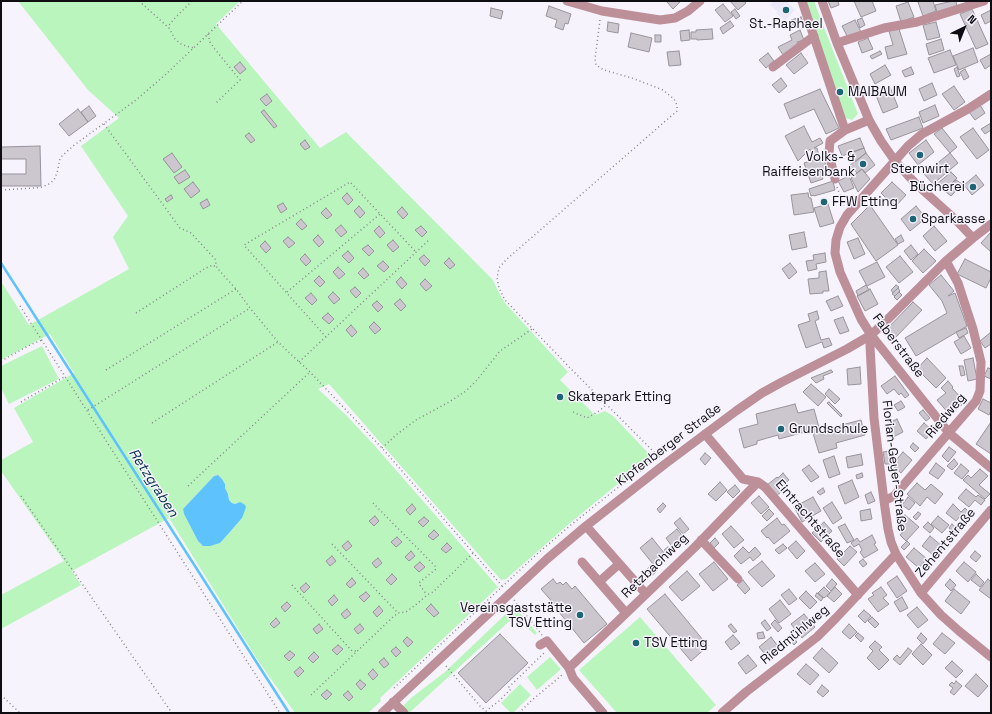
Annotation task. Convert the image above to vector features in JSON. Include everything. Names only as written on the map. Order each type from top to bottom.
[{"type":"street","points":[[567,1],[602,10],[660,20],[675,18],[688,11],[700,1]]},
{"type":"street","points":[[802,1],[845,130]]},
{"type":"street","points":[[822,1],[837,43],[869,120],[881,140],[895,161],[915,183],[956,220],[973,238]]},
{"type":"street","points":[[837,43],[884,28],[917,22],[984,1]]},
{"type":"street","points":[[773,67],[814,36]]},
{"type":"street","name":"Faberstraße","points":[[991,94],[968,109],[922,134],[908,146],[847,215],[840,227],[836,240],[835,253],[840,272],[861,319],[871,335],[949,433],[991,468]]},
{"type":"street","points":[[835,180],[829,154],[830,142],[845,130],[869,120]]},
{"type":"street","name":"Kipfenberger Straße","points":[[382,713],[547,559],[586,526],[665,464],[762,393],[871,335],[946,261],[991,224]]},
{"type":"street","name":"Riedweg","points":[[884,501],[894,496],[949,433],[976,401],[980,390],[982,377],[981,362],[973,328],[958,283],[946,261]]},
{"type":"street","name":"Florian-Geyer-Straße","points":[[871,335],[872,398],[879,465],[891,542],[896,554],[921,593],[941,615],[991,657]]},
{"type":"street","name":"Eintrachtstraße","points":[[705,434],[743,479],[758,482],[765,486],[858,595]]},
{"type":"street","name":"Retzbachweg","points":[[569,668],[701,540],[758,482]]},
{"type":"street","name":"Zehentstraße","points":[[921,593],[991,510]]},
{"type":"street","points":[[586,526],[646,594]]},
{"type":"street","points":[[701,540],[738,579]]},
{"type":"street","name":"Riedmühlweg","points":[[724,712],[746,692],[817,637],[896,554]]},
{"type":"street","points":[[582,562],[626,613]]},
{"type":"street","points":[[599,582],[619,564]]},
{"type":"street","points":[[546,644],[569,668],[573,678],[603,713]]},
{"type":"street","points":[[393,702],[404,713]]},
{"type":"path","points":[[140,1],[168,28],[175,39],[181,44],[194,48]]},
{"type":"path","points":[[168,28],[175,18],[192,1]]},
{"type":"path","points":[[1,190],[42,187],[49,184],[54,180],[62,156],[73,146],[136,100],[165,75],[243,1]]},
{"type":"path","points":[[602,10],[596,44],[596,66],[663,90],[674,99],[677,105],[676,111],[507,259],[498,268],[497,278],[499,288],[505,300],[665,464]]},
{"type":"path","points":[[208,34],[210,42],[214,48],[240,80],[216,103]]},
{"type":"path","points":[[104,124],[180,228],[191,233],[215,259],[217,268]]},
{"type":"path","points":[[835,180],[847,215]]},
{"type":"path","points":[[326,337],[244,245],[350,182],[416,252]]},
{"type":"path","points":[[287,292],[380,214]]},
{"type":"path","points":[[299,362],[429,240]]},
{"type":"path","points":[[136,313],[206,268],[213,265],[217,268],[236,289],[278,342],[310,372],[382,448],[509,594],[546,644],[509,687],[511,689],[486,711],[446,666]]},
{"type":"path","points":[[106,370],[236,289]]},
{"type":"path","points":[[20,306],[88,410],[280,713]]},
{"type":"path","points":[[88,410],[250,308]]},
{"type":"path","points":[[382,448],[416,420],[466,391],[500,352],[532,329]]},
{"type":"path","points":[[1,361],[42,340]]},
{"type":"path","points":[[152,423],[278,342]]},
{"type":"path","points":[[188,486],[310,372]]},
{"type":"path","points":[[21,402],[66,376]]},
{"type":"path","points":[[573,412],[587,418],[606,405]]},
{"type":"path","points":[[21,496],[172,713]]},
{"type":"path","points":[[373,503],[435,566],[436,569],[419,584],[427,595]]},
{"type":"path","points":[[332,544],[398,613]]},
{"type":"path","points":[[311,695],[393,617],[398,613],[406,612],[433,592],[473,553]]},
{"type":"path","points":[[292,585],[352,651],[358,651]]},
{"type":"path","points":[[519,713],[569,668]]},
{"type":"path","points":[[1,695],[20,713]]},
{"type":"shaded area","name":"St.-Raphael","points":[[774,1],[789,1],[788,3],[795,10],[785,21],[770,5]]},
{"type":"green space","points":[[18,1],[240,1],[216,24],[320,148],[346,132],[493,280],[505,303],[568,372],[560,380],[595,415],[605,411],[613,416],[653,458],[614,487],[570,523],[506,579],[501,580],[329,384],[318,389],[347,416],[375,446],[498,587],[380,698],[381,701],[368,713],[295,713],[257,659],[169,518],[72,571],[81,585],[1,629],[1,595],[64,561],[1,471],[1,460],[33,442],[14,408],[74,373],[50,334],[1,360],[1,284],[2,283],[29,325],[129,269],[113,237],[128,216],[81,146],[119,118],[88,90]],"holes":[[[218,475],[225,484],[229,500],[235,504],[240,502],[242,518],[220,543],[203,546],[198,541],[184,514],[183,509],[214,476]]]},
{"type":"green space","points":[[805,1],[814,1],[858,114],[852,120],[845,118]]},
{"type":"green space","points":[[42,346],[59,379],[9,404],[1,388],[1,366]]},
{"type":"green space","points":[[514,606],[537,633],[535,635],[515,616],[409,713],[396,713],[411,698],[445,672]]},
{"type":"green space","name":"TSV Etting","points":[[640,617],[716,705],[707,713],[617,713],[579,670]]},
{"type":"green space","points":[[550,657],[561,669],[537,690],[527,677]]},
{"type":"green space","points":[[520,684],[531,695],[513,713],[511,713],[501,703]]},
{"type":"water","points":[[218,475],[225,484],[229,500],[235,504],[240,502],[246,507],[242,518],[220,543],[210,546],[203,546],[198,541],[184,514],[183,509],[214,476]]},
{"type":"building","points":[[730,1],[744,1],[746,3],[738,10]]},
{"type":"building","points":[[828,1],[838,1],[839,5],[831,8]]},
{"type":"building","points":[[854,1],[872,1],[876,11],[861,17]]},
{"type":"building","points":[[933,1],[936,11],[923,16],[918,2]]},
{"type":"building","points":[[956,1],[957,7],[937,12],[935,5]]},
{"type":"building","points":[[667,2],[680,2],[673,9]]},
{"type":"building","points":[[908,2],[914,17],[901,22],[896,6]]},
{"type":"building","points":[[723,4],[733,16],[725,22],[715,10]]},
{"type":"building","points":[[549,6],[571,14],[568,24],[565,23],[563,30],[555,27],[557,20],[546,16]]},
{"type":"building","points":[[491,8],[503,11],[501,19],[490,16]]},
{"type":"building","points":[[735,9],[740,16],[736,19],[731,12]]},
{"type":"building","points":[[972,9],[988,44],[976,49],[960,14]]},
{"type":"building","points":[[991,10],[991,21],[985,24],[981,15]]},
{"type":"building","points":[[801,17],[803,22],[793,25],[791,20]]},
{"type":"building","points":[[862,18],[865,25],[860,28],[857,20]]},
{"type":"building","points":[[855,20],[861,32],[848,38],[842,26]]},
{"type":"building","points":[[730,21],[734,26],[723,34],[720,28]]},
{"type":"building","points":[[608,22],[619,24],[618,33],[607,31]]},
{"type":"building","points":[[936,22],[940,37],[927,40],[923,25]]},
{"type":"building","points":[[712,29],[713,39],[691,39],[691,32],[696,32],[696,30]]},
{"type":"building","points":[[899,29],[907,54],[888,59],[885,47],[893,45],[889,31]]},
{"type":"building","points":[[689,30],[690,40],[681,41],[680,31]]},
{"type":"building","points":[[800,30],[804,40],[797,42],[799,46],[783,55],[778,47],[792,40],[790,35]]},
{"type":"building","points":[[631,33],[652,38],[649,52],[628,47]]},
{"type":"building","points":[[655,35],[661,35],[661,42],[655,42]]},
{"type":"building","points":[[868,38],[873,49],[862,53],[858,42]]},
{"type":"building","points":[[941,39],[944,50],[929,55],[926,44]]},
{"type":"building","points":[[973,48],[978,62],[959,70],[953,56]]},
{"type":"building","points":[[950,50],[956,65],[934,73],[928,58]]},
{"type":"building","points":[[679,51],[681,65],[669,66],[667,52]]},
{"type":"building","points":[[880,51],[882,54],[872,59],[870,56]]},
{"type":"building","points":[[768,53],[774,61],[766,68],[759,60]]},
{"type":"building","points":[[801,53],[808,63],[794,74],[786,65]]},
{"type":"building","points":[[991,54],[991,65],[985,69],[980,60]]},
{"type":"building","points":[[240,62],[246,69],[240,74],[234,67]]},
{"type":"building","points":[[885,65],[891,75],[875,84],[870,74]]},
{"type":"building","points":[[911,67],[914,74],[905,77],[902,71]]},
{"type":"building","points":[[957,67],[960,76],[957,77],[954,69]]},
{"type":"building","points":[[965,69],[969,77],[964,80],[960,72]]},
{"type":"building","points":[[781,78],[787,86],[779,93],[772,85]]},
{"type":"building","points":[[932,83],[937,95],[924,101],[919,89]]},
{"type":"building","points":[[954,86],[965,102],[954,110],[942,94]]},
{"type":"building","points":[[890,87],[898,107],[883,113],[875,93]]},
{"type":"building","points":[[820,89],[839,128],[826,134],[814,109],[790,119],[784,104]]},
{"type":"building","points":[[267,94],[272,101],[266,106],[260,99]]},
{"type":"building","points":[[935,105],[939,116],[923,123],[919,112]]},
{"type":"building","points":[[980,105],[985,113],[975,120],[969,112]]},
{"type":"building","points":[[89,106],[96,116],[88,122],[81,112]]},
{"type":"building","points":[[78,109],[88,122],[69,136],[59,124]]},
{"type":"building","points":[[264,110],[277,126],[274,128],[261,112]]},
{"type":"building","points":[[919,117],[923,128],[891,140],[886,129]]},
{"type":"building","points":[[991,123],[991,130],[985,134],[981,129]]},
{"type":"building","points":[[804,126],[812,142],[820,138],[823,143],[814,148],[817,148],[819,156],[812,157],[810,149],[798,161],[785,136]]},
{"type":"building","points":[[942,128],[957,147],[950,153],[934,134]]},
{"type":"building","points":[[973,128],[989,150],[977,159],[960,137]]},
{"type":"building","points":[[249,133],[255,140],[251,143],[245,136]]},
{"type":"building","points":[[860,138],[864,148],[842,156],[838,146]]},
{"type":"building","points":[[305,140],[310,147],[305,150],[300,144]]},
{"type":"building","points":[[926,140],[934,152],[918,165],[909,153]]},
{"type":"building","points":[[40,146],[41,186],[1,186],[1,174],[26,174],[26,159],[1,159],[1,147]]},
{"type":"building","points":[[864,148],[866,153],[855,162],[850,153]]},
{"type":"building","points":[[172,153],[182,167],[174,173],[163,159]]},
{"type":"building","points":[[866,153],[875,165],[865,173],[862,169],[857,173],[850,165]]},
{"type":"building","points":[[950,153],[958,163],[933,184],[924,174]]},
{"type":"building","points":[[823,157],[827,168],[820,170],[823,179],[811,183],[804,163]]},
{"type":"building","points":[[862,169],[870,179],[858,192],[851,178]]},
{"type":"building","points":[[185,170],[190,177],[179,184],[174,177]]},
{"type":"building","points":[[951,172],[957,178],[944,191],[937,184]]},
{"type":"building","points":[[976,175],[984,185],[972,195],[964,185]]},
{"type":"building","points":[[849,176],[854,188],[844,192],[838,181]]},
{"type":"building","points":[[956,180],[962,184],[951,196],[946,192]]},
{"type":"building","points":[[833,181],[835,190],[811,196],[809,189]]},
{"type":"building","points":[[193,182],[200,191],[191,198],[184,189]]},
{"type":"building","points":[[892,182],[906,195],[895,207],[881,193]]},
{"type":"building","points":[[347,193],[353,200],[348,205],[342,198]]},
{"type":"building","points":[[808,193],[809,198],[811,198],[814,212],[794,215],[791,195]]},
{"type":"building","points":[[171,195],[173,198],[167,202],[165,199]]},
{"type":"building","points":[[207,199],[210,205],[203,209],[200,203]]},
{"type":"building","points":[[283,203],[287,209],[281,213],[277,206]]},
{"type":"building","points":[[828,204],[834,223],[820,227],[814,208]]},
{"type":"building","points":[[870,205],[898,245],[876,261],[851,224]]},
{"type":"building","points":[[359,206],[365,213],[360,218],[354,211]]},
{"type":"building","name":"Sparkasse","points":[[916,206],[926,218],[910,231],[901,219]]},
{"type":"building","points":[[402,207],[408,214],[403,219],[397,212]]},
{"type":"building","points":[[326,208],[332,215],[327,219],[321,213]]},
{"type":"building","points":[[301,219],[307,226],[302,230],[296,224]]},
{"type":"building","points":[[341,225],[347,232],[341,237],[335,230]]},
{"type":"building","points":[[379,226],[385,233],[380,238],[374,231]]},
{"type":"building","points":[[421,226],[427,232],[422,237],[415,230]]},
{"type":"building","points":[[934,226],[947,241],[935,251],[923,236]]},
{"type":"building","points":[[804,232],[807,247],[792,250],[789,235]]},
{"type":"building","points":[[991,232],[991,252],[981,243]]},
{"type":"building","points":[[318,235],[324,242],[319,247],[313,240]]},
{"type":"building","points":[[901,235],[904,241],[898,244],[895,239]]},
{"type":"building","points":[[288,237],[295,243],[289,248],[283,241]]},
{"type":"building","points":[[858,238],[865,254],[854,259],[847,242]]},
{"type":"building","points":[[393,240],[399,247],[393,252],[387,245]]},
{"type":"building","points":[[265,241],[271,248],[266,253],[260,246]]},
{"type":"building","points":[[368,245],[374,251],[369,256],[362,249]]},
{"type":"building","points":[[911,245],[918,254],[911,260],[904,251]]},
{"type":"building","points":[[924,249],[936,261],[923,273],[912,261]]},
{"type":"building","points":[[348,251],[354,258],[349,263],[342,256]]},
{"type":"building","points":[[825,253],[826,262],[816,264],[817,269],[808,271],[806,261],[814,260],[813,255]]},
{"type":"building","points":[[305,254],[311,261],[306,266],[300,259]]},
{"type":"building","points":[[424,255],[430,261],[425,266],[419,259]]},
{"type":"building","points":[[900,256],[913,272],[899,283],[886,267]]},
{"type":"building","points":[[449,258],[455,265],[450,269],[444,263]]},
{"type":"building","points":[[965,259],[991,272],[991,278],[986,288],[957,274]]},
{"type":"building","points":[[383,261],[389,267],[384,272],[377,266]]},
{"type":"building","points":[[877,262],[885,277],[867,286],[859,271]]},
{"type":"building","points":[[790,263],[797,272],[789,279],[782,269]]},
{"type":"building","points":[[338,267],[345,274],[339,279],[333,272]]},
{"type":"building","points":[[363,268],[369,275],[364,279],[358,273]]},
{"type":"building","points":[[826,271],[829,291],[810,294],[808,279],[819,278],[819,272]]},
{"type":"building","points":[[941,275],[954,291],[948,296],[955,293],[967,326],[916,356],[905,338],[947,313],[942,301],[929,285]]},
{"type":"building","points":[[319,276],[325,282],[320,287],[314,281]]},
{"type":"building","points":[[401,277],[407,284],[402,289],[396,282]]},
{"type":"building","points":[[425,279],[432,286],[426,291],[420,284]]},
{"type":"building","points":[[866,285],[869,290],[858,296],[856,291]]},
{"type":"building","points":[[896,285],[899,287],[893,293],[891,290]]},
{"type":"building","points":[[355,287],[361,293],[356,298],[350,291]]},
{"type":"building","points":[[898,288],[900,291],[895,296],[892,294]]},
{"type":"building","points":[[870,289],[878,304],[865,311],[857,296]]},
{"type":"building","points":[[333,292],[340,299],[334,304],[328,297]]},
{"type":"building","points":[[899,292],[902,295],[897,300],[894,297]]},
{"type":"building","points":[[311,293],[317,300],[312,305],[305,298]]},
{"type":"building","points":[[838,296],[843,306],[831,311],[826,301]]},
{"type":"building","points":[[400,299],[406,306],[401,311],[394,304]]},
{"type":"building","points":[[377,301],[383,307],[378,312],[372,305]]},
{"type":"building","points":[[913,302],[922,310],[894,339],[885,331]]},
{"type":"building","points":[[817,311],[819,319],[815,321],[821,340],[829,338],[832,345],[824,348],[822,342],[806,348],[798,325],[810,321],[808,314]]},
{"type":"building","points":[[328,313],[334,319],[329,324],[322,318]]},
{"type":"building","points":[[843,317],[849,331],[840,334],[834,320]]},
{"type":"building","points":[[374,322],[381,329],[375,334],[369,327]]},
{"type":"building","points":[[351,325],[357,332],[352,337],[346,330]]},
{"type":"building","points":[[966,328],[968,333],[959,338],[956,332]]},
{"type":"building","points":[[991,332],[991,344],[985,348],[980,341]]},
{"type":"building","points":[[964,336],[971,348],[961,354],[954,342]]},
{"type":"building","points":[[927,358],[946,378],[936,388],[917,369]]},
{"type":"building","points":[[973,358],[977,379],[968,381],[964,360]]},
{"type":"building","points":[[959,366],[963,366],[965,375],[961,376]]},
{"type":"building","points":[[860,367],[861,384],[848,385],[847,369]]},
{"type":"building","points":[[988,368],[991,369],[991,379],[984,376]]},
{"type":"building","points":[[831,370],[833,372],[823,376],[824,379],[816,383],[811,378]]},
{"type":"building","points":[[895,376],[909,395],[905,398],[901,393],[899,395],[894,389],[887,394],[881,386]]},
{"type":"building","points":[[948,381],[953,387],[952,388],[965,402],[950,415],[937,400],[946,393],[941,388]]},
{"type":"building","points":[[811,384],[826,397],[818,406],[803,392]]},
{"type":"building","points":[[829,389],[840,399],[835,404],[825,394]]},
{"type":"building","points":[[983,399],[991,403],[991,411],[989,415],[978,409]]},
{"type":"building","points":[[901,401],[905,407],[898,411],[894,405]]},
{"type":"building","points":[[829,402],[842,415],[841,417],[827,403]]},
{"type":"building","name":"Grundschule","points":[[795,404],[798,413],[814,409],[821,435],[831,432],[830,428],[861,420],[865,435],[836,443],[837,448],[819,453],[812,430],[779,439],[778,435],[757,441],[757,444],[744,448],[739,429],[758,424],[756,414]]},
{"type":"building","points":[[923,410],[930,418],[926,421],[919,413]]},
{"type":"building","points":[[897,419],[903,432],[891,438],[885,425]]},
{"type":"building","points":[[991,422],[991,454],[976,444]]},
{"type":"building","points":[[924,423],[933,431],[926,439],[917,431]]},
{"type":"building","points":[[913,443],[919,448],[915,452],[910,447]]},
{"type":"building","points":[[949,447],[956,452],[948,462],[942,456]]},
{"type":"building","points":[[891,451],[892,464],[885,464],[883,452]]},
{"type":"building","points":[[903,452],[912,460],[901,473],[892,465]]},
{"type":"building","points":[[705,453],[711,458],[705,465],[700,459]]},
{"type":"building","points":[[861,454],[863,465],[848,468],[846,457]]},
{"type":"building","points":[[834,456],[840,474],[829,478],[823,460]]},
{"type":"building","points":[[954,459],[958,464],[952,470],[947,466]]},
{"type":"building","points":[[936,463],[945,470],[938,479],[929,473]]},
{"type":"building","points":[[961,464],[969,471],[962,479],[954,473]]},
{"type":"building","points":[[809,465],[819,477],[811,482],[802,470]]},
{"type":"building","points":[[980,469],[988,476],[979,485],[990,494],[985,499],[963,480],[968,475],[971,478]]},
{"type":"building","points":[[783,473],[789,480],[783,485],[786,488],[776,496],[767,485]]},
{"type":"building","points":[[862,473],[863,477],[857,479],[856,475]]},
{"type":"building","points":[[852,480],[859,497],[845,504],[838,486]]},
{"type":"building","points":[[720,482],[727,490],[716,501],[708,494]]},
{"type":"building","points":[[917,483],[925,490],[931,484],[943,494],[935,504],[927,497],[920,506],[907,494]]},
{"type":"building","points":[[735,485],[740,491],[733,498],[727,492]]},
{"type":"building","points":[[823,488],[825,492],[820,495],[817,492]]},
{"type":"building","points":[[966,489],[976,497],[978,495],[985,500],[981,505],[975,500],[969,507],[958,498]]},
{"type":"building","points":[[871,492],[875,501],[868,504],[865,495]]},
{"type":"building","points":[[759,496],[769,507],[761,514],[751,503]]},
{"type":"building","points":[[813,497],[821,511],[802,522],[794,507]]},
{"type":"building","points":[[908,497],[915,503],[909,510],[902,505]]},
{"type":"building","points":[[832,502],[842,518],[833,524],[823,508]]},
{"type":"building","points":[[663,503],[666,506],[660,513],[657,509]]},
{"type":"building","points":[[412,504],[416,509],[410,515],[406,510]]},
{"type":"building","points":[[953,504],[961,512],[965,508],[972,515],[967,521],[961,515],[956,521],[946,513]]},
{"type":"building","points":[[769,509],[774,514],[767,521],[762,516]]},
{"type":"building","points":[[870,509],[872,519],[861,521],[860,511]]},
{"type":"building","points":[[918,512],[921,514],[916,520],[913,517]]},
{"type":"building","points":[[905,515],[919,527],[906,541],[900,535],[905,529],[898,523]]},
{"type":"building","points":[[375,516],[379,521],[374,526],[369,521]]},
{"type":"building","points":[[938,516],[949,525],[942,533],[931,524]]},
{"type":"building","points":[[424,517],[429,521],[423,527],[418,522]]},
{"type":"building","points":[[680,518],[689,529],[683,534],[674,523]]},
{"type":"building","points":[[777,518],[782,525],[784,524],[790,531],[774,544],[761,531]]},
{"type":"building","points":[[824,522],[832,531],[821,542],[812,533]]},
{"type":"building","points":[[928,522],[934,528],[930,533],[923,527]]},
{"type":"building","points":[[845,524],[854,540],[847,543],[838,527]]},
{"type":"building","points":[[952,524],[960,531],[957,534],[949,528]]},
{"type":"building","points":[[731,526],[744,540],[734,548],[722,534]]},
{"type":"building","points":[[677,529],[685,539],[673,548],[666,538]]},
{"type":"building","points":[[434,530],[439,535],[433,540],[428,536]]},
{"type":"building","points":[[872,535],[876,543],[874,544],[878,550],[864,558],[860,552],[862,550],[859,544],[854,547],[851,543],[857,538],[860,542]]},
{"type":"building","points":[[930,536],[943,547],[936,557],[922,546]]},
{"type":"building","points":[[397,537],[402,542],[396,547],[391,542]]},
{"type":"building","points":[[652,538],[665,554],[653,564],[640,548]]},
{"type":"building","points":[[715,538],[719,543],[714,548],[710,543]]},
{"type":"building","points":[[348,541],[352,546],[346,551],[342,546]]},
{"type":"building","points":[[796,541],[805,551],[797,559],[788,548]]},
{"type":"building","points":[[907,541],[910,544],[904,550],[901,547]]},
{"type":"building","points":[[447,543],[452,548],[446,553],[441,549]]},
{"type":"building","points":[[783,544],[787,548],[779,554],[775,550]]},
{"type":"building","points":[[850,546],[857,552],[844,566],[837,559]]},
{"type":"building","points":[[668,547],[672,553],[669,556],[664,550]]},
{"type":"building","points":[[743,547],[749,553],[755,547],[761,554],[753,561],[750,557],[741,564],[734,556]]},
{"type":"building","points":[[914,548],[927,559],[919,568],[906,557]]},
{"type":"building","points":[[411,551],[415,556],[409,561],[405,557]]},
{"type":"building","points":[[975,551],[981,556],[976,562],[970,557]]},
{"type":"building","points":[[332,556],[336,561],[330,566],[326,561]]},
{"type":"building","points":[[378,558],[382,563],[376,568],[372,563]]},
{"type":"building","points":[[863,559],[867,564],[863,567],[859,562]]},
{"type":"building","points":[[762,561],[775,576],[762,587],[748,572]]},
{"type":"building","points":[[420,562],[425,567],[419,572],[414,567]]},
{"type":"building","points":[[714,562],[728,579],[713,591],[699,574]]},
{"type":"building","points":[[964,562],[976,572],[968,582],[956,571]]},
{"type":"building","points":[[815,563],[825,574],[815,582],[805,571]]},
{"type":"building","points":[[651,565],[657,571],[651,576],[646,570]]},
{"type":"building","points":[[687,571],[700,586],[682,601],[669,587]]},
{"type":"building","points":[[392,574],[397,579],[391,585],[386,580]]},
{"type":"building","points":[[976,574],[984,582],[980,587],[971,580]]},
{"type":"building","points":[[897,576],[907,591],[897,598],[887,583]]},
{"type":"building","points":[[352,578],[356,583],[350,588],[346,584]]},
{"type":"building","name":"Vereinsgaststätte TSV Etting","points":[[553,579],[557,584],[560,582],[563,585],[566,582],[572,589],[575,586],[607,624],[584,643],[541,589]]},
{"type":"building","points":[[832,579],[837,584],[831,591],[826,586]]},
{"type":"building","points":[[950,579],[956,585],[951,591],[945,585]]},
{"type":"building","points":[[988,579],[991,582],[991,599],[979,590]]},
{"type":"building","points":[[743,580],[750,589],[745,594],[737,585]]},
{"type":"building","points":[[306,583],[310,587],[304,593],[300,588]]},
{"type":"building","points":[[824,587],[830,593],[824,598],[818,593]]},
{"type":"building","points":[[835,587],[842,594],[834,602],[827,596]]},
{"type":"building","points":[[881,587],[887,595],[883,598],[889,604],[878,612],[868,599],[874,595],[872,593]]},
{"type":"building","points":[[789,589],[797,599],[789,605],[781,595]]},
{"type":"building","points":[[954,589],[970,602],[961,614],[945,601]]},
{"type":"building","points":[[806,591],[817,602],[810,609],[799,598]]},
{"type":"building","points":[[366,592],[370,596],[364,602],[359,597]]},
{"type":"building","points":[[817,593],[823,598],[821,601],[815,596]]},
{"type":"building","points":[[665,594],[708,646],[691,661],[647,609]]},
{"type":"building","points":[[334,595],[338,600],[332,606],[328,601]]},
{"type":"building","points":[[902,597],[908,608],[900,612],[894,602]]},
{"type":"building","points":[[780,600],[791,614],[779,623],[769,609]]},
{"type":"building","points":[[287,602],[291,606],[285,612],[281,607]]},
{"type":"building","points":[[431,604],[439,613],[434,617],[426,609]]},
{"type":"building","points":[[379,606],[383,611],[377,617],[373,612]]},
{"type":"building","points":[[917,607],[928,620],[918,628],[907,615]]},
{"type":"building","points":[[347,609],[351,614],[345,619],[341,614]]},
{"type":"building","points":[[864,610],[871,616],[865,623],[858,616]]},
{"type":"building","points":[[804,614],[815,627],[802,638],[791,624]]},
{"type":"building","points":[[872,617],[879,624],[875,628],[868,621]]},
{"type":"building","points":[[276,618],[280,623],[274,628],[270,624]]},
{"type":"building","points":[[765,620],[771,628],[767,631],[761,623]]},
{"type":"building","points":[[775,620],[782,628],[778,632],[771,624]]},
{"type":"building","points":[[319,624],[323,629],[317,634],[313,629]]},
{"type":"building","points":[[360,624],[364,629],[358,634],[354,629]]},
{"type":"building","points":[[731,624],[737,631],[734,633],[728,626]]},
{"type":"building","points":[[849,624],[857,632],[850,639],[842,632]]},
{"type":"building","points":[[763,632],[765,638],[758,639],[757,633]]},
{"type":"building","points":[[858,633],[864,638],[861,642],[855,636]]},
{"type":"building","points":[[921,633],[927,639],[923,644],[917,638]]},
{"type":"building","points":[[942,633],[955,643],[945,654],[933,644]]},
{"type":"building","points":[[500,634],[528,663],[486,703],[458,673]]},
{"type":"building","points":[[733,635],[740,643],[731,650],[725,642]]},
{"type":"building","points":[[792,636],[797,642],[794,645],[789,639]]},
{"type":"building","points":[[407,637],[413,642],[408,647],[403,641]]},
{"type":"building","points":[[771,637],[780,649],[768,658],[759,647]]},
{"type":"building","points":[[875,641],[882,647],[879,650],[889,660],[879,670],[867,658],[873,651],[869,647]]},
{"type":"building","points":[[921,644],[932,655],[923,665],[912,654]]},
{"type":"building","points":[[338,645],[343,649],[337,655],[332,650]]},
{"type":"building","points":[[396,647],[401,652],[396,657],[391,651]]},
{"type":"building","points":[[822,648],[838,663],[829,673],[813,658]]},
{"type":"building","points":[[908,648],[912,651],[900,665],[893,659],[897,655],[900,658]]},
{"type":"building","points":[[290,651],[295,655],[289,661],[284,656]]},
{"type":"building","points":[[314,652],[319,657],[313,663],[308,658]]},
{"type":"building","points":[[748,655],[757,666],[746,674],[738,663]]},
{"type":"building","points":[[384,658],[389,664],[384,668],[379,662]]},
{"type":"building","points":[[952,661],[963,671],[956,678],[945,668]]},
{"type":"building","points":[[806,664],[819,675],[810,685],[797,674]]},
{"type":"building","points":[[300,667],[304,671],[298,677],[294,672]]},
{"type":"building","points":[[373,669],[378,675],[373,680],[368,674]]},
{"type":"building","points":[[976,674],[988,686],[978,697],[965,686]]},
{"type":"building","points":[[360,680],[366,685],[361,690],[356,684]]},
{"type":"building","points":[[956,681],[962,686],[954,695],[950,692],[953,688],[949,685],[952,682],[954,684]]},
{"type":"building","points":[[822,685],[829,691],[823,697],[817,692]]},
{"type":"building","points":[[327,690],[332,694],[326,700],[321,695]]},
{"type":"building","points":[[348,691],[353,697],[349,701],[343,695]]},
{"type":"waterway","name":"Retzgraben","points":[[1,263],[289,713]]},
{"type":"place","name":"St.-Raphael","points":[[786,10]]},
{"type":"place","name":"MAIBAUM","points":[[840,92]]},
{"type":"place","name":"Sternwirt","points":[[920,155]]},
{"type":"place","name":"Volks- & Raiffeisenbank","points":[[863,164]]},
{"type":"place","name":"Bücherei","points":[[973,187]]},
{"type":"place","name":"FFW Etting","points":[[824,202]]},
{"type":"place","name":"Sparkasse","points":[[913,219]]},
{"type":"place","name":"Skatepark Etting","points":[[560,397]]},
{"type":"place","name":"Grundschule","points":[[781,429]]},
{"type":"place","name":"Vereinsgaststätte TSV Etting","points":[[580,615]]},
{"type":"place","name":"TSV Etting","points":[[636,643]]}]
